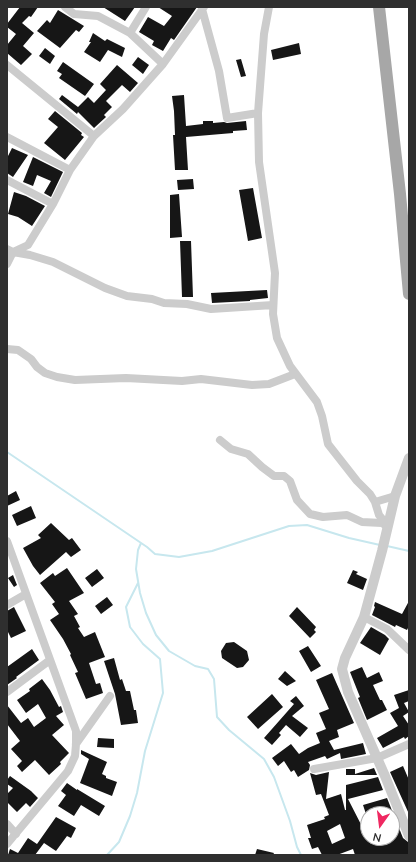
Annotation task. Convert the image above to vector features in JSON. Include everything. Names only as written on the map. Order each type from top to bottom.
[{"type":"main road","points":[[379,7],[400,194],[409,294]]},
{"type":"street","points":[[65,7],[74,14],[98,16],[130,34],[163,64]]},
{"type":"street","points":[[130,34],[146,7]]},
{"type":"street","points":[[269,7],[264,34],[258,114],[259,162],[275,273],[273,305],[277,338],[286,359],[295,374],[301,379],[317,402],[322,416],[328,444],[357,481],[366,489],[375,502],[379,515],[388,523]]},
{"type":"street","points":[[203,8],[219,71],[227,118],[258,114]]},
{"type":"street","points":[[10,251],[28,245],[53,204],[70,170],[94,136],[123,109],[163,64],[203,8]]},
{"type":"street","points":[[7,65],[94,136]]},
{"type":"street","points":[[7,137],[70,170]]},
{"type":"street","points":[[7,180],[53,204]]},
{"type":"street","points":[[10,251],[53,262],[105,288],[127,296],[152,299],[164,303],[187,304],[211,309],[273,305]]},
{"type":"street","points":[[7,264],[10,251]]},
{"type":"street","points":[[7,349],[18,350],[31,359],[37,367],[45,373],[75,380],[126,378],[182,381],[201,379],[252,385],[269,384],[295,374]]},
{"type":"street","points":[[220,440],[231,449],[248,454],[274,476],[284,476],[290,481],[297,500],[310,514],[323,517],[347,515],[362,522],[388,523]]},
{"type":"street","points":[[409,458],[395,496],[382,552],[364,617],[345,658],[342,669],[348,692],[385,776],[409,836]]},
{"type":"street","points":[[375,502],[395,496]]},
{"type":"street","points":[[7,844],[68,771],[75,756],[76,744],[76,731],[8,546]]},
{"type":"street","points":[[7,605],[26,594]]},
{"type":"street","points":[[364,617],[387,629],[409,650]]},
{"type":"street","points":[[7,692],[50,660]]},
{"type":"street","points":[[76,744],[110,696]]},
{"type":"street","points":[[314,769],[377,758],[409,744]]},
{"type":"street","points":[[7,824],[16,834]]},
{"type":"building","points":[[20,7],[38,7],[31,17],[29,16],[22,23],[34,33],[23,46],[32,54],[21,65],[7,53],[7,45],[16,34],[7,27],[7,24]]},
{"type":"building","points":[[103,7],[135,7],[125,21]]},
{"type":"building","points":[[158,7],[197,7],[174,40],[171,38],[163,51],[152,45],[154,41],[139,32],[148,17],[164,26],[172,16]]},
{"type":"building","points":[[58,10],[84,26],[79,32],[76,30],[60,48],[37,31],[47,20],[50,23]]},
{"type":"building","points":[[93,33],[105,41],[107,39],[125,48],[122,57],[108,50],[100,62],[84,52],[91,42],[89,42]]},
{"type":"building","points":[[299,43],[301,54],[273,60],[271,50]]},
{"type":"building","points":[[45,48],[55,56],[50,64],[39,56]]},
{"type":"building","points":[[138,57],[149,65],[143,74],[132,65]]},
{"type":"building","points":[[241,59],[246,76],[241,77],[236,60]]},
{"type":"building","points":[[63,62],[94,84],[85,96],[59,78],[62,74],[57,71]]},
{"type":"building","points":[[117,65],[138,83],[130,92],[122,85],[106,101],[112,107],[104,115],[106,117],[94,128],[78,112],[77,114],[59,99],[62,95],[78,107],[88,97],[94,103],[106,90],[100,84]]},
{"type":"building","points":[[184,95],[186,126],[203,124],[203,121],[227,123],[246,121],[247,130],[233,131],[233,133],[186,137],[188,170],[175,170],[173,135],[175,135],[172,96]]},
{"type":"building","points":[[55,111],[82,133],[81,135],[84,137],[65,160],[44,143],[58,127],[48,119]]},
{"type":"building","points":[[12,148],[28,155],[13,177],[7,173],[7,158]]},
{"type":"building","points":[[33,157],[63,172],[51,197],[44,193],[51,181],[37,175],[33,186],[23,182]]},
{"type":"building","points":[[193,179],[194,189],[178,190],[177,180]]},
{"type":"building","points":[[253,188],[262,238],[248,241],[239,190]]},
{"type":"building","points":[[14,192],[26,196],[45,206],[32,226],[18,217],[8,214]]},
{"type":"building","points":[[179,194],[182,237],[170,238],[170,195]]},
{"type":"building","points":[[180,241],[191,241],[193,297],[182,297]]},
{"type":"building","points":[[267,290],[268,298],[250,301],[212,303],[211,293]]},
{"type":"building","points":[[16,491],[20,500],[7,506],[7,496]]},
{"type":"building","points":[[31,506],[36,518],[17,526],[12,515]]},
{"type":"building","points":[[51,523],[69,540],[72,538],[81,550],[71,557],[66,552],[40,575],[23,548],[41,538],[38,535]]},
{"type":"building","points":[[67,568],[84,593],[69,601],[78,614],[74,616],[80,627],[78,628],[84,637],[95,632],[105,657],[89,663],[96,684],[100,683],[103,693],[86,699],[75,673],[78,672],[70,655],[71,654],[50,620],[59,614],[52,604],[55,602],[40,583],[53,573],[55,576]]},
{"type":"building","points":[[97,569],[104,578],[92,587],[85,578]]},
{"type":"building","points":[[353,570],[358,572],[356,574],[367,579],[363,590],[347,583]]},
{"type":"building","points":[[13,575],[17,585],[14,587],[8,578]]},
{"type":"building","points":[[107,597],[113,605],[101,614],[95,606]]},
{"type":"building","points":[[409,601],[409,626],[407,630],[396,625],[395,627],[372,615],[375,602],[402,614]]},
{"type":"building","points":[[14,607],[26,631],[11,638],[7,630],[7,611]]},
{"type":"building","points":[[297,607],[316,627],[314,630],[316,632],[310,638],[289,616]]},
{"type":"building","points":[[371,627],[389,639],[380,655],[360,643]]},
{"type":"building","points":[[234,642],[247,651],[249,660],[243,667],[237,668],[222,658],[221,651],[226,643]]},
{"type":"building","points":[[308,646],[321,666],[311,672],[299,651]]},
{"type":"building","points":[[32,649],[39,660],[7,685],[7,667]]},
{"type":"building","points":[[114,658],[120,680],[122,679],[126,691],[130,691],[134,710],[136,710],[138,723],[121,725],[115,694],[104,661]]},
{"type":"building","points":[[362,667],[367,678],[379,672],[383,681],[373,685],[380,700],[382,700],[387,710],[367,720],[350,672]]},
{"type":"building","points":[[285,671],[296,681],[287,686],[278,679]]},
{"type":"building","points":[[332,673],[354,723],[337,730],[339,737],[329,741],[334,750],[363,743],[366,754],[341,759],[340,753],[327,759],[325,756],[308,762],[310,765],[309,770],[298,777],[294,770],[291,772],[284,761],[278,766],[272,758],[291,744],[299,754],[320,743],[316,733],[326,729],[319,713],[329,709],[316,680]]},
{"type":"building","points":[[42,679],[59,707],[61,706],[63,712],[56,716],[64,725],[52,735],[69,753],[60,762],[61,764],[49,775],[35,760],[22,772],[17,766],[22,761],[11,749],[20,741],[7,724],[7,705],[21,723],[28,718],[34,727],[46,718],[38,704],[26,713],[17,700],[30,691],[29,689]]},
{"type":"building","points":[[409,690],[409,701],[404,703],[409,712],[403,716],[409,725],[409,736],[383,748],[377,738],[398,726],[390,713],[399,708],[394,695]]},
{"type":"building","points":[[272,694],[283,707],[258,729],[247,717]]},
{"type":"building","points":[[296,696],[304,706],[292,716],[308,728],[300,737],[286,725],[279,733],[281,735],[272,745],[264,738],[294,704],[290,701]]},
{"type":"building","points":[[98,738],[114,739],[114,748],[97,747]]},
{"type":"building","points":[[81,750],[107,762],[102,774],[106,776],[106,778],[117,782],[112,796],[80,783],[89,759],[81,754]]},
{"type":"building","points":[[403,766],[409,780],[409,814],[390,772]]},
{"type":"building","points":[[374,768],[377,775],[346,775],[346,769],[355,769],[355,774]]},
{"type":"building","points":[[329,772],[326,799],[341,794],[345,810],[346,785],[378,777],[383,790],[348,799],[360,822],[360,846],[400,846],[400,830],[403,838],[408,842],[409,855],[355,855],[353,849],[337,855],[322,855],[318,847],[312,849],[308,838],[311,838],[307,825],[325,819],[324,817],[329,815],[321,794],[316,795],[310,773],[316,775]],"holes":[[[340,824],[345,838],[332,844],[327,831]]]},
{"type":"building","points":[[10,776],[38,798],[30,807],[26,803],[17,812],[7,802],[7,794],[13,788],[7,784],[7,780]]},
{"type":"building","points":[[67,783],[105,806],[99,816],[81,805],[74,816],[58,806],[66,795],[61,791]]},
{"type":"building","points":[[387,798],[390,806],[363,805]]},
{"type":"building","points":[[56,817],[76,828],[71,838],[67,836],[56,851],[44,843],[35,855],[8,855],[10,849],[18,853],[28,838],[37,844]]},
{"type":"building","points":[[257,849],[274,853],[273,855],[255,855]]},
{"type":"waterway","points":[[7,452],[147,547],[155,554],[179,557],[212,551],[289,526],[307,525],[349,538],[380,545]]},
{"type":"waterway","points":[[141,543],[138,550],[136,569],[140,593],[146,613],[156,635],[169,651],[195,666],[208,669],[214,679],[217,717],[229,730],[264,759],[274,777],[301,855]]},
{"type":"waterway","points":[[387,546],[409,551]]},
{"type":"waterway","points":[[107,855],[119,842],[130,816],[137,793],[145,751],[163,693],[160,659],[143,644],[130,627],[126,607],[138,583]]}]
